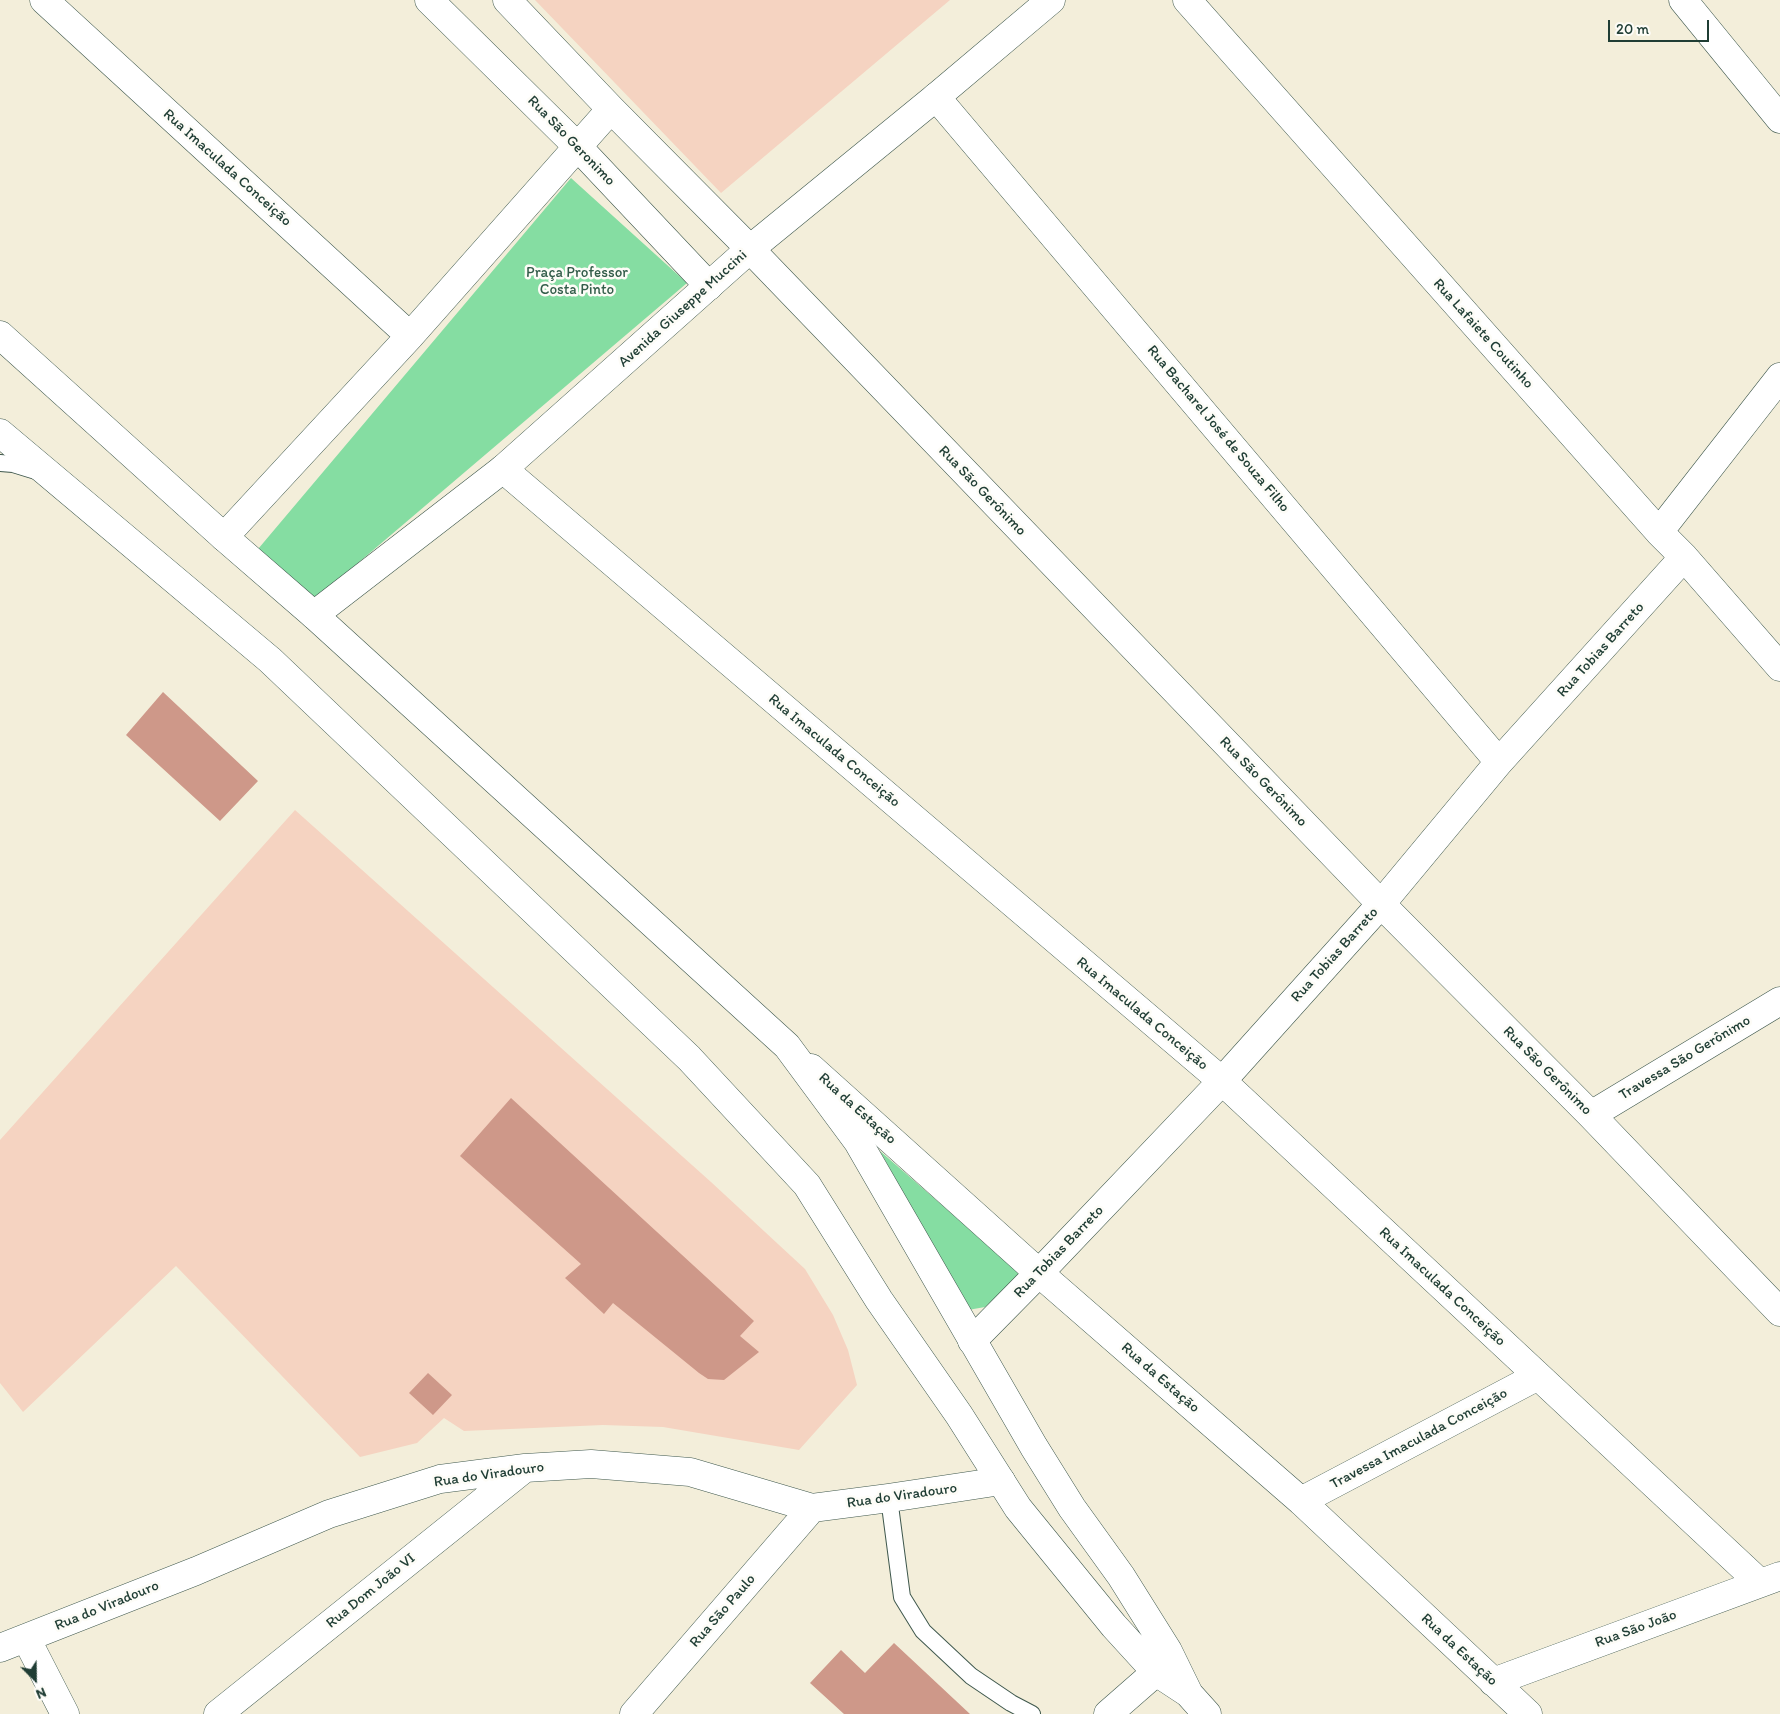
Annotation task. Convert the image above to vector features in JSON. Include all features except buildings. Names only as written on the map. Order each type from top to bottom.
[{"type":"main road","name":"Rua Imaculada Conceição","points":[[44,0],[410,336]]},
{"type":"main road","name":"Rua São Geronimo","points":[[429,0],[577,146],[709,286]]},
{"type":"main road","points":[[507,0],[611,109],[750,249]]},
{"type":"main road","name":"Avenida Giuseppe Muccini","points":[[314,615],[503,470],[750,249],[1051,0]]},
{"type":"main road","name":"Rua Lafaiete Coutinho","points":[[1187,0],[1780,667]]},
{"type":"main road","points":[[1682,0],[1780,119]]},
{"type":"main road","name":"Rua Bacharel José de Souza Filho","points":[[936,96],[1499,762]]},
{"type":"main road","points":[[224,537],[410,336],[611,109]]},
{"type":"main road","name":"Rua São Gerônimo","points":[[750,249],[1381,904],[1591,1116],[1770,1288],[1780,1312]]},
{"type":"main road","points":[[0,335],[224,537],[314,615],[787,1046],[858,1142],[1034,1447],[1072,1508],[1121,1576],[1168,1651],[1189,1694]]},
{"type":"main road","points":[[1659,532],[1780,377]]},
{"type":"main road","points":[[0,433],[270,660],[689,1058],[807,1185],[879,1300],[959,1415],[1018,1508],[1114,1626],[1156,1672],[1189,1694],[1207,1714]]},
{"type":"main road","name":"Rua Imaculada Conceição","points":[[503,470],[1222,1081],[1538,1376],[1770,1580]]},
{"type":"main road","name":"Rua Tobias Barreto","points":[[972,1341],[1039,1274],[1222,1081],[1381,904],[1499,762],[1684,557]]},
{"type":"main road","name":"Travessa São Gerônimo","points":[[1591,1116],[1780,1001]]},
{"type":"main road","name":"Rua da Estação","points":[[787,1046],[1039,1274],[1301,1501],[1528,1714]]},
{"type":"main road","name":"Travessa Imaculada Conceição","points":[[1301,1501],[1538,1376]]},
{"type":"main road","name":"Rua do Viradouro","points":[[0,1648],[196,1571],[329,1514],[440,1479],[525,1468],[592,1464],[690,1472],[812,1508],[1001,1481]]},
{"type":"main road","name":"Rua Dom João VI","points":[[218,1714],[525,1468]]},
{"type":"main road","name":"Rua São Paulo","points":[[634,1714],[812,1508]]},
{"type":"main road","name":"Rua São João","points":[[1493,1682],[1770,1580]]},
{"type":"main road","points":[[26,1638],[65,1714]]},
{"type":"main road","points":[[1108,1714],[1156,1672]]},
{"type":"lane","points":[[0,463],[32,469],[51,476]]},
{"type":"lane","points":[[889,1498],[902,1597],[923,1631],[971,1676],[1011,1703],[1032,1714]]},
{"type":"shaded area","points":[[535,0],[950,0],[721,193]]},
{"type":"shaded area","points":[[295,810],[711,1182],[805,1269],[833,1315],[848,1350],[857,1385],[799,1450],[663,1427],[603,1425],[464,1431],[444,1418],[417,1443],[360,1457],[176,1266],[23,1412],[0,1383],[0,1140]]},
{"type":"green space","name":"Praça Professor Costa Pinto","points":[[571,178],[687,283],[311,603],[253,555]]},
{"type":"green space","points":[[880,1151],[1021,1274],[985,1307],[968,1310]]}]
